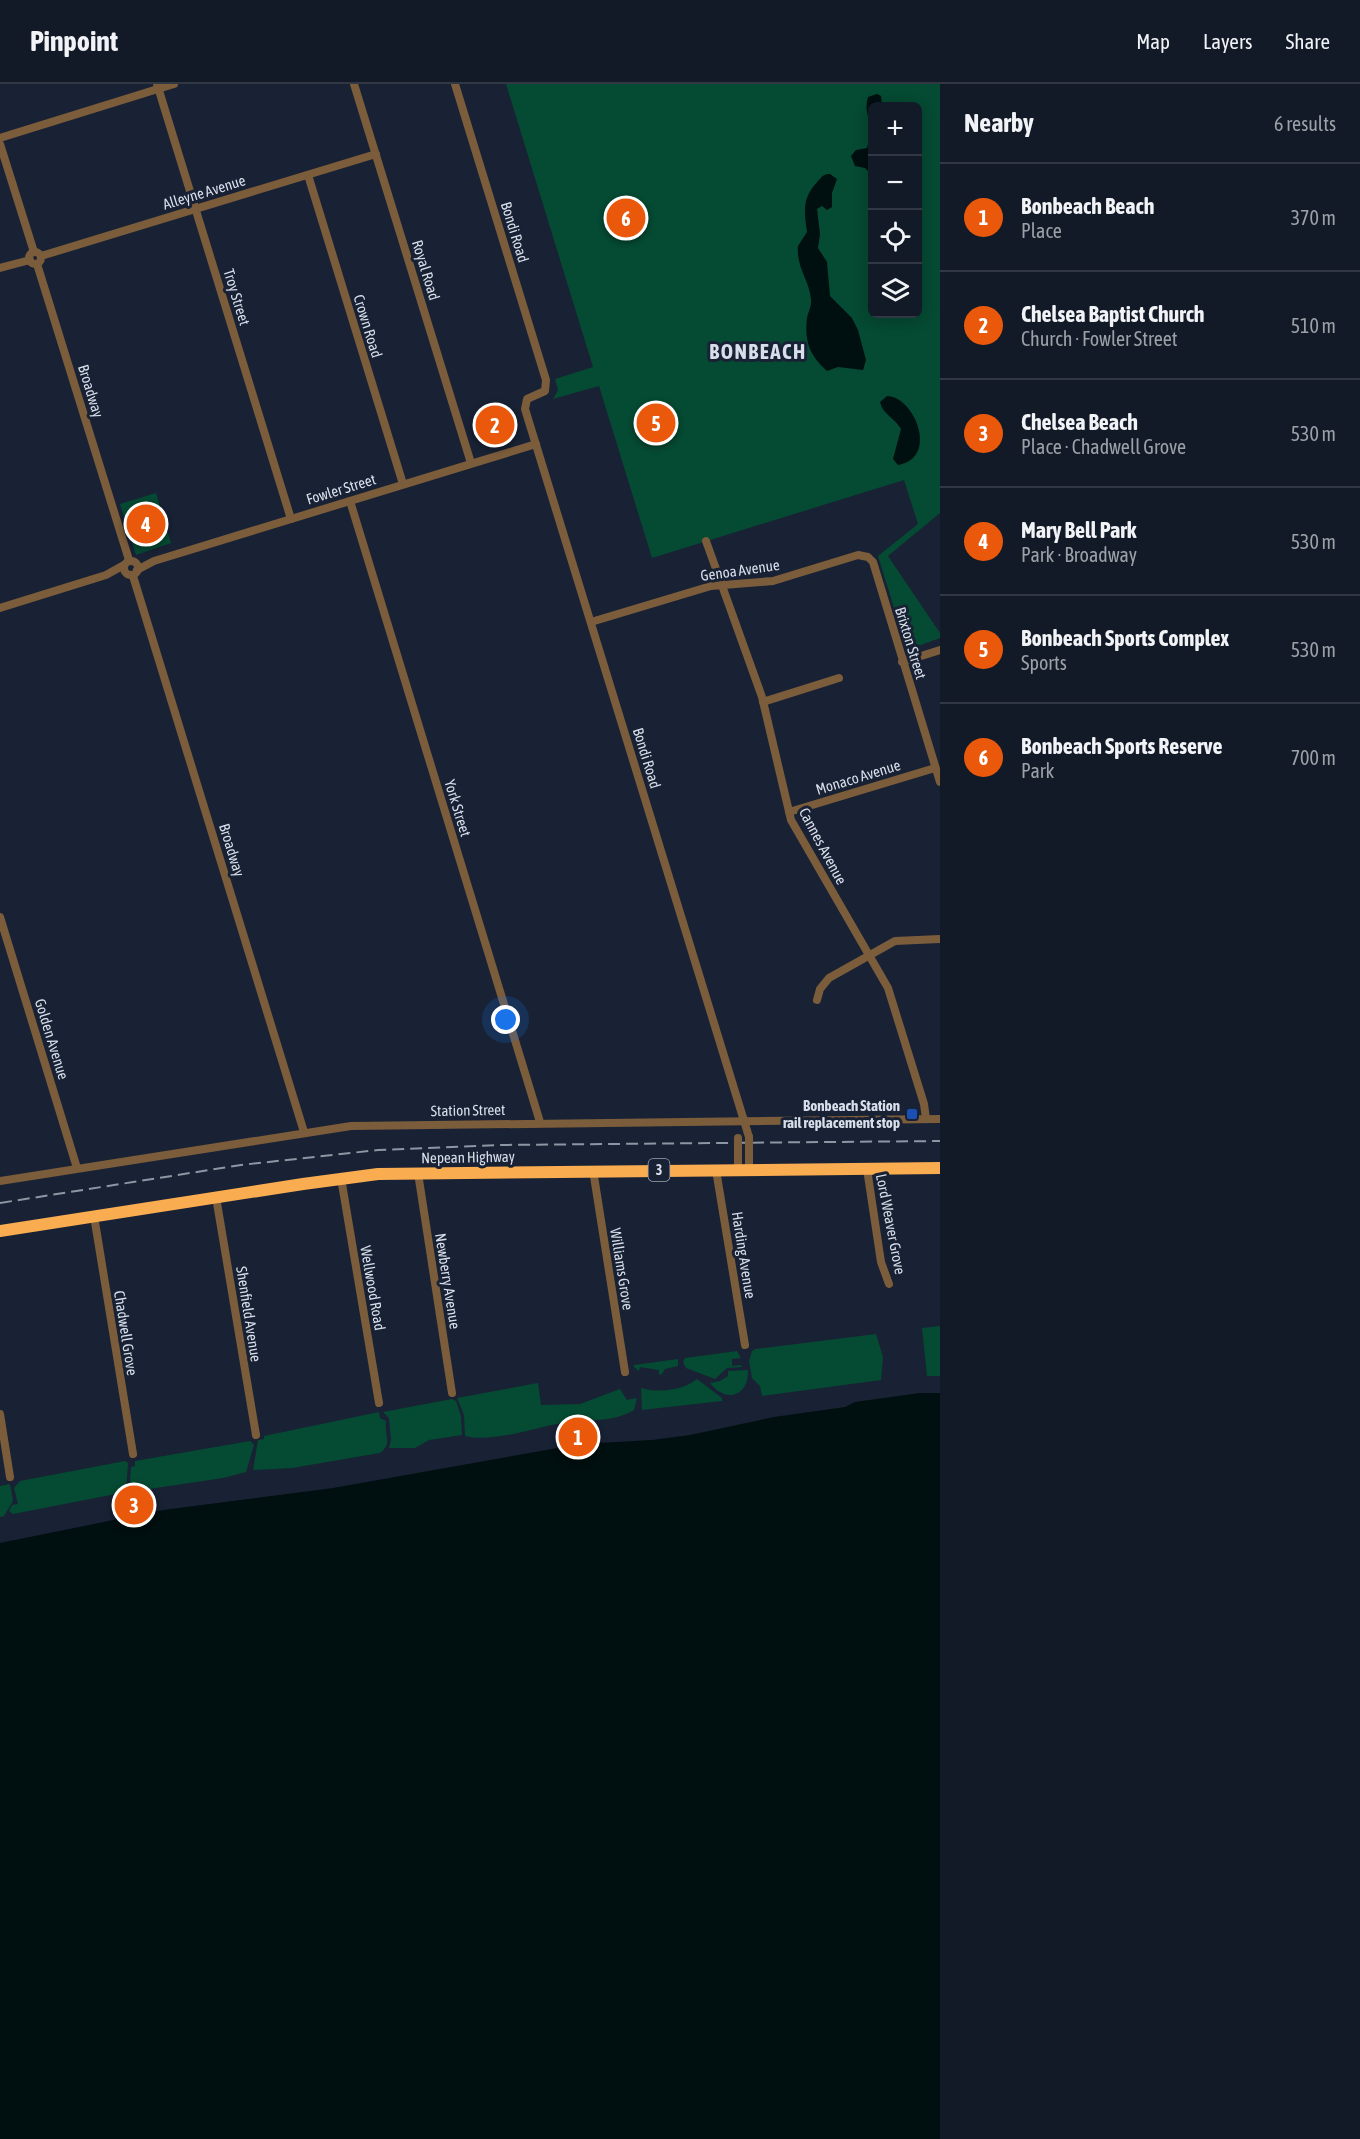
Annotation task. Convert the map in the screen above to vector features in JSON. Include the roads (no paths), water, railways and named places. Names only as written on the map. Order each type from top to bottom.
[{"type":"highway","name":"Nepean Highway","points":[[0,1231],[341,1178],[418,1173],[593,1170],[940,1168]]},
{"type":"street","points":[[0,138],[158,86],[174,84]]},
{"type":"street","name":"Royal Road","points":[[354,84],[471,463]]},
{"type":"street","name":"Bondi Road","points":[[455,84],[545,376],[546,388],[525,401],[525,408],[749,1137],[749,1150],[744,1169]]},
{"type":"street","name":"Troy Street","points":[[158,86],[291,519]]},
{"type":"street","name":"Broadway","points":[[0,144],[304,1132]]},
{"type":"street","name":"Alleyne Avenue","points":[[0,268],[376,154]]},
{"type":"street","name":"Crown Road","points":[[308,175],[403,484]]},
{"type":"street","name":"Fowler Street","points":[[0,608],[106,575],[116,577],[131,568],[536,444]]},
{"type":"street","name":"York Street","points":[[350,501],[540,1122]]},
{"type":"street","name":"Cannes Avenue","points":[[706,541],[763,702],[789,812],[796,830],[889,991],[924,1104],[926,1119]]},
{"type":"street","name":"Genoa Avenue","points":[[591,622],[700,588],[773,581],[858,555]]},
{"type":"street","name":"Brixton Street","points":[[858,555],[868,557],[873,562],[940,782]]},
{"type":"street","points":[[902,662],[940,650]]},
{"type":"street","points":[[763,702],[839,678]]},
{"type":"street","name":"Monaco Avenue","points":[[789,812],[935,768]]},
{"type":"street","name":"Golden Avenue","points":[[0,917],[76,1168]]},
{"type":"street","points":[[817,1000],[820,988],[827,980],[898,940],[940,939]]},
{"type":"street","name":"Station Street","points":[[0,1181],[304,1132],[384,1124],[940,1119]]},
{"type":"street","points":[[743,1122],[738,1138],[738,1150],[744,1169]]},
{"type":"street","name":"Lord Weaver Grove","points":[[867,1169],[881,1262],[889,1284]]},
{"type":"street","name":"Williams Grove","points":[[593,1170],[625,1372]]},
{"type":"street","name":"Harding Avenue","points":[[716,1170],[745,1346]]},
{"type":"street","name":"Newberry Avenue","points":[[418,1173],[452,1393]]},
{"type":"street","name":"Wellwood Road","points":[[341,1178],[379,1403]]},
{"type":"street","name":"Shenfield Avenue","points":[[216,1197],[256,1435]]},
{"type":"street","name":"Chadwell Grove","points":[[94,1216],[133,1454]]},
{"type":"street","points":[[0,1414],[10,1477]]},
{"type":"railway","points":[[0,1203],[241,1165],[378,1150],[498,1145],[940,1141]]},
{"type":"place","name":"Bonbeach Sports Reserve","points":[[626,218]]},
{"type":"place","name":"Bonbeach Sports Complex","points":[[656,423]]},
{"type":"place","name":"Chelsea Baptist Church","points":[[495,425]]},
{"type":"place","name":"Mary Bell Park","points":[[146,524]]},
{"type":"place","name":"Bonbeach Station rail replacement stop","points":[[912,1114]]},
{"type":"place","name":"Bonbeach Beach","points":[[578,1437]]},
{"type":"place","name":"Chelsea Beach","points":[[134,1505]]},
{"type":"district","name":"BONBEACH","points":[[758,351]]}]
